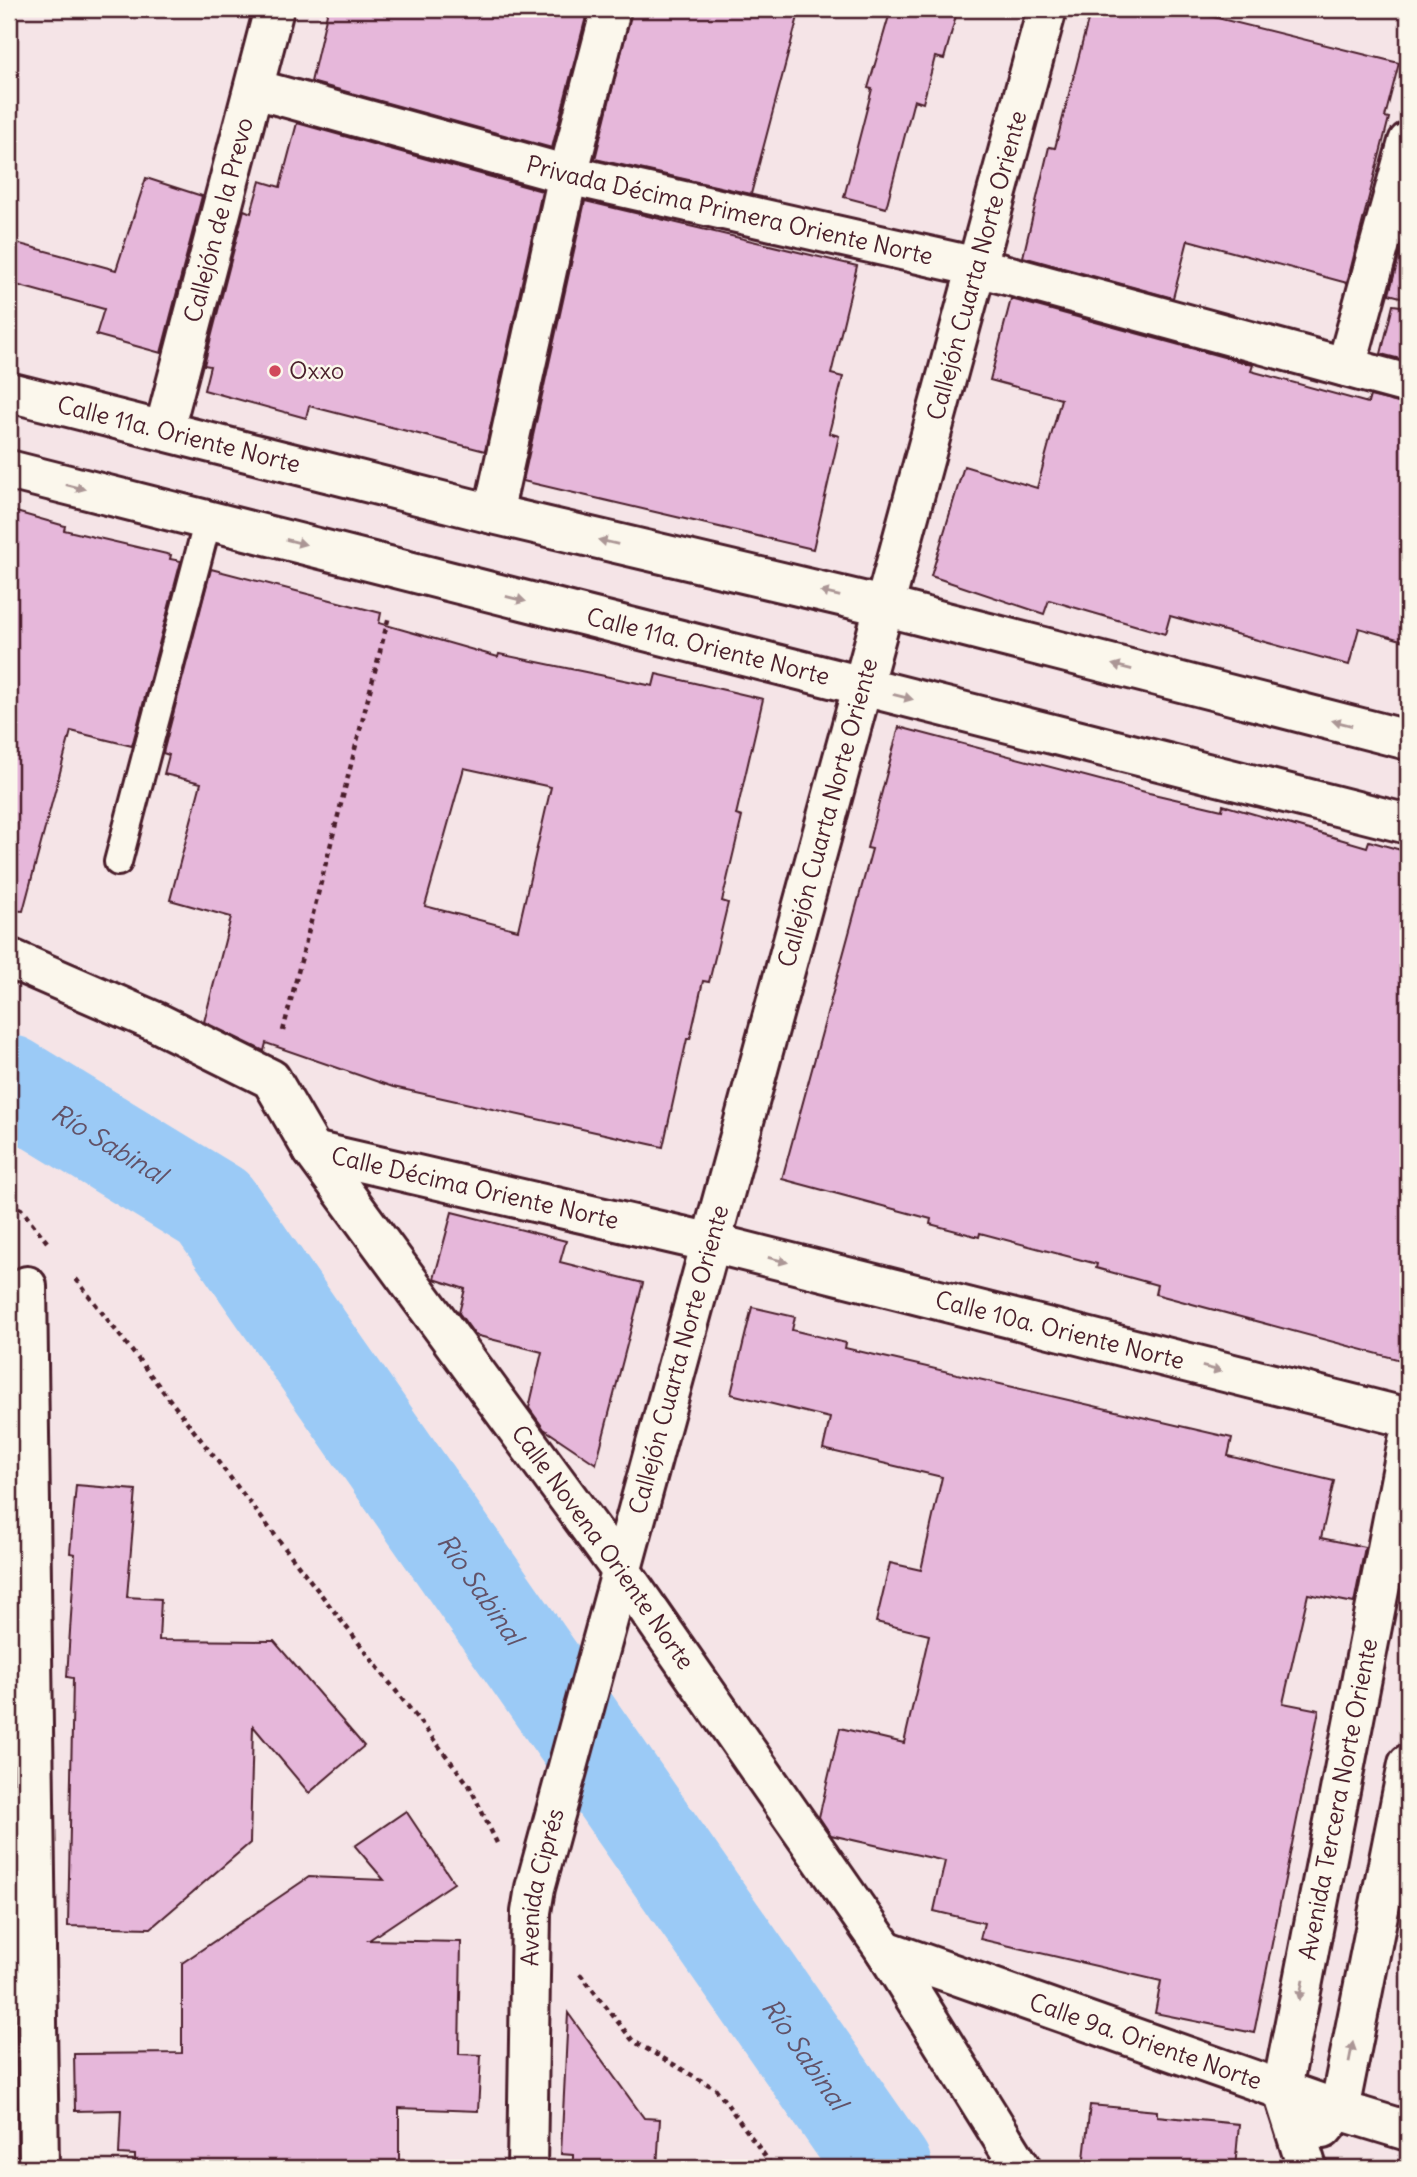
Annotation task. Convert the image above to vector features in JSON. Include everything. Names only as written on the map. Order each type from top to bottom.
[{"type":"street","name":"Callejón de la Prevo","points":[[164,430],[274,9]]},
{"type":"street","points":[[493,514],[568,175],[611,9]]},
{"type":"street","name":"Callejón Cuarta Norte Oriente","points":[[607,1616],[712,1243],[1047,9]]},
{"type":"street","name":"Privada Décima Primera Oriente Norte","points":[[255,89],[568,175],[977,267],[1408,384]]},
{"type":"street","points":[[1346,367],[1408,142]]},
{"type":"street","name":"Calle 11a. Oriente Norte","points":[[9,392],[493,514],[883,606],[1408,740]]},
{"type":"street","name":"Calle 11a. Oriente Norte","points":[[9,470],[1408,824]]},
{"type":"street","points":[[9,958],[156,1022],[271,1079]]},
{"type":"street","name":"Calle Décima Oriente Norte","points":[[271,1079],[313,1151],[712,1243]]},
{"type":"street","name":"Calle Novena Oriente Norte","points":[[313,1151],[620,1569],[885,1950],[1021,2168]]},
{"type":"street","name":"Calle 10a. Oriente Norte","points":[[712,1243],[1408,1418]]},
{"type":"street","points":[[27,1286],[39,2168]]},
{"type":"street","name":"Avenida Tercera Norte Oriente","points":[[1304,2162],[1282,2089],[1408,1441]]},
{"type":"street","name":"Avenida Ciprés","points":[[527,2168],[533,1900],[607,1616]]},
{"type":"street","name":"Avenida Tercera Norte Oriente","points":[[1304,2162],[1339,2110],[1408,1764]]},
{"type":"street","name":"Calle 9a. Oriente Norte","points":[[885,1950],[1339,2110],[1408,2131]]},
{"type":"lane","points":[[118,862],[208,520]]},
{"type":"path","points":[[271,1079],[401,569]]},
{"type":"path","points":[[9,1204],[21,1209],[54,1251]]},
{"type":"path","points":[[71,1272],[469,1785],[533,1900],[633,2041],[716,2089],[774,2168]]},
{"type":"building","points":[[328,9],[588,9],[552,148],[311,82]]},
{"type":"building","points":[[632,9],[800,9],[751,194],[595,159]]},
{"type":"building","points":[[891,9],[958,9],[944,59],[935,57],[923,103],[914,100],[886,208],[844,197],[872,89],[868,88]]},
{"type":"building","points":[[1091,9],[1181,9],[1399,63],[1385,117],[1389,118],[1347,283],[1188,240],[1173,298],[1023,257],[1049,147],[1055,148]]},
{"type":"building","points":[[297,123],[542,191],[485,451],[309,406],[306,418],[204,390],[210,366],[204,365],[244,210],[251,213],[260,181],[280,187]]},
{"type":"building","points":[[146,178],[202,196],[161,353],[96,335],[104,309],[9,283],[9,241],[116,270]]},
{"type":"building","points":[[585,201],[857,266],[831,374],[843,377],[829,433],[839,436],[813,549],[523,481]]},
{"type":"building","points":[[1401,250],[1408,252],[1408,299],[1389,294]]},
{"type":"building","points":[[1011,299],[1253,365],[1251,371],[1368,403],[1370,396],[1408,405],[1408,642],[1359,628],[1349,665],[1170,616],[1165,634],[1049,600],[1044,614],[931,576],[964,466],[1037,488],[1061,399],[990,380]]},
{"type":"building","points":[[1393,305],[1408,307],[1408,361],[1381,354]]},
{"type":"building","points":[[9,510],[65,526],[64,530],[171,555],[170,559],[181,561],[132,746],[71,731],[23,911],[9,910]]},
{"type":"building","points":[[211,569],[381,613],[379,623],[498,657],[499,654],[653,686],[656,674],[763,699],[736,815],[742,817],[722,901],[728,903],[709,982],[703,981],[690,1039],[687,1039],[663,1147],[393,1087],[266,1043],[264,1051],[204,1022],[231,917],[170,900],[201,783],[164,774],[169,755],[163,753]],"holes":[[[464,768],[551,787],[518,930],[425,906]]]},
{"type":"building","points":[[899,727],[1149,793],[1222,810],[1223,805],[1367,847],[1369,841],[1408,852],[1408,1362],[1155,1294],[1157,1285],[1096,1268],[1097,1264],[980,1233],[979,1237],[930,1224],[931,1219],[782,1179],[872,849],[867,848]]},
{"type":"building","points":[[452,1212],[566,1241],[560,1262],[643,1283],[596,1464],[544,1429],[529,1408],[542,1352],[475,1335],[459,1313],[465,1289],[434,1279]]},
{"type":"building","points":[[752,1307],[795,1317],[792,1330],[846,1343],[845,1348],[1232,1438],[1228,1456],[1334,1481],[1321,1538],[1365,1547],[1354,1603],[1308,1594],[1283,1703],[1319,1710],[1254,2033],[1155,2013],[1161,1981],[980,1939],[984,1923],[934,1911],[945,1861],[831,1835],[819,1817],[840,1728],[904,1743],[929,1635],[876,1622],[890,1563],[921,1570],[942,1477],[823,1449],[830,1418],[731,1394]]},
{"type":"building","points":[[76,1485],[136,1490],[127,1597],[161,1599],[159,1640],[274,1641],[364,1746],[309,1793],[253,1726],[250,1843],[151,1928],[68,1926],[73,1678],[67,1677],[75,1554],[70,1553]]},
{"type":"building","points":[[406,1811],[454,1883],[369,1940],[461,1942],[459,2054],[481,2055],[478,2111],[399,2108],[399,2168],[135,2168],[135,2155],[119,2154],[121,2110],[75,2111],[74,2054],[182,2053],[182,1963],[309,1877],[384,1880],[355,1846]]},
{"type":"building","points":[[568,2013],[644,2118],[660,2119],[657,2168],[573,2168],[573,2155],[561,2154]]},
{"type":"building","points":[[1090,2105],[1157,2111],[1157,2116],[1239,2124],[1235,2168],[1083,2168]]},
{"type":"waterway","name":"Río Sabinal","points":[[9,1083],[214,1208],[884,2168]]},
{"type":"place","name":"Oxxo","points":[[275,371]]}]
